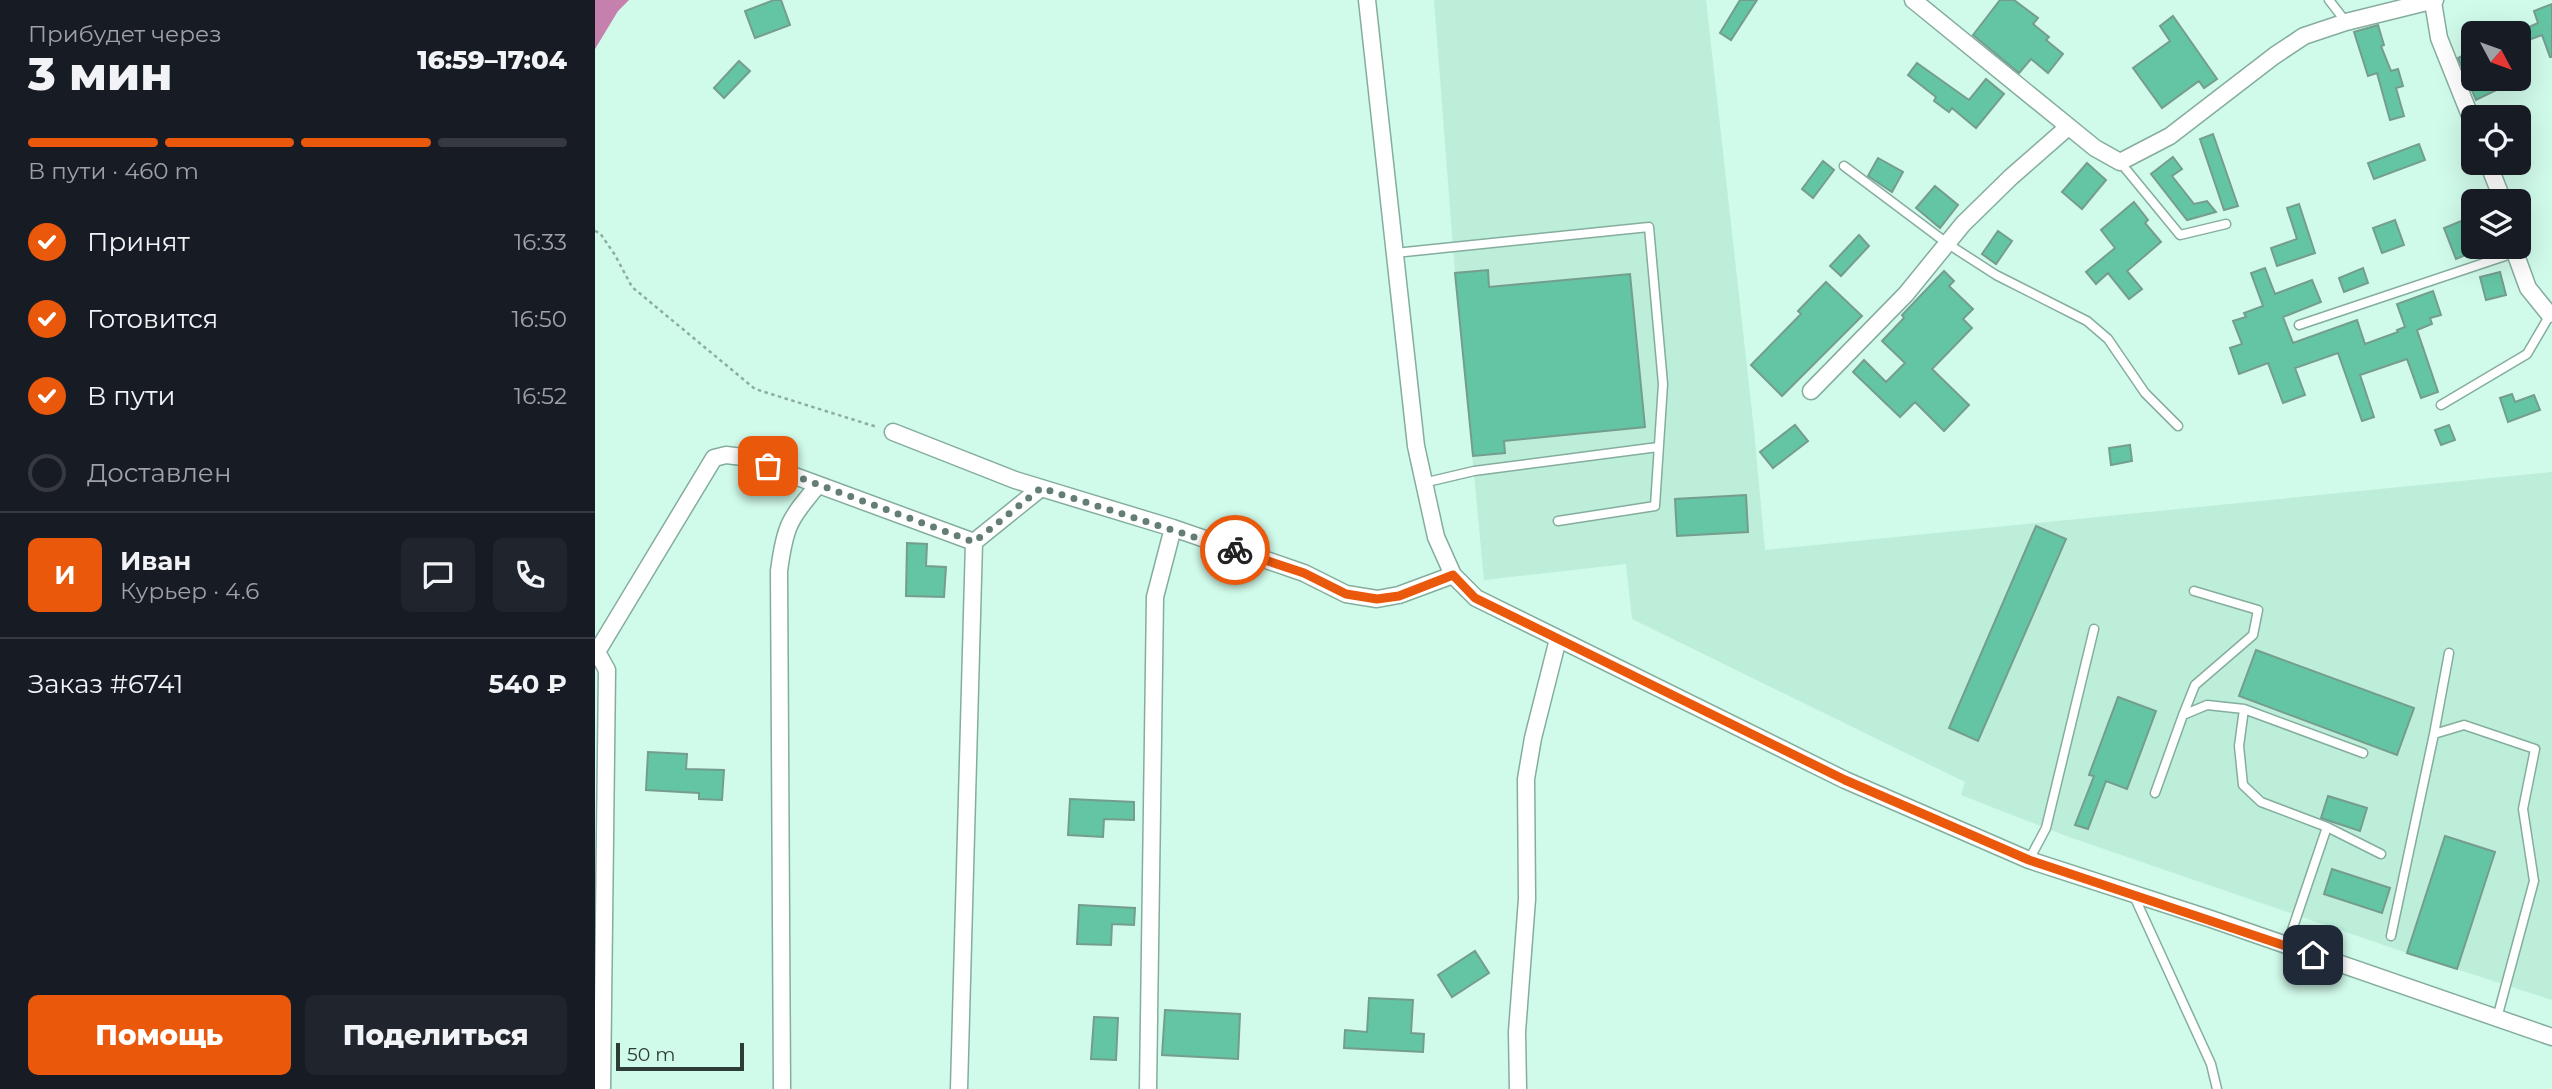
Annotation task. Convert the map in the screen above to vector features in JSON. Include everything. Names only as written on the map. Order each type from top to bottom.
[{"type":"street","points":[[1367,0],[1416,446],[1436,537],[1453,575],[1475,598],[1845,780],[2029,860],[2552,1037]]},
{"type":"street","points":[[1913,0],[2095,148],[2120,162],[2170,136],[2304,36],[2346,22],[2434,1],[2439,38],[2466,105]]},
{"type":"street","points":[[1811,391],[1906,294],[1948,244],[2011,177],[2069,127]]},
{"type":"street","points":[[2517,259],[2528,288],[2550,313]]},
{"type":"street","points":[[893,432],[961,460],[1041,488],[1173,528],[1304,573],[1346,594],[1377,599],[1399,596],[1453,575]]},
{"type":"street","points":[[602,1089],[607,670],[596,653],[714,458],[726,455],[743,457],[974,542]]},
{"type":"street","points":[[782,1089],[779,571],[784,533],[795,513],[818,485]]},
{"type":"street","points":[[959,1089],[974,542],[1041,488]]},
{"type":"street","points":[[1147,1089],[1155,597],[1173,528]]},
{"type":"street","points":[[1518,1089],[1517,1032],[1527,899],[1526,779],[1533,738],[1558,639]]},
{"type":"lane","points":[[2329,0],[2346,22]]},
{"type":"lane","points":[[2120,162],[2180,235],[2226,225]]},
{"type":"lane","points":[[1843,166],[1948,244],[1996,275],[2087,321],[2108,339],[2145,393],[2178,426]]},
{"type":"lane","points":[[1394,253],[1649,227],[1664,384],[1655,506],[1558,522]]},
{"type":"lane","points":[[2299,325],[2488,259]]},
{"type":"lane","points":[[2441,405],[2527,354],[2550,313]]},
{"type":"lane","points":[[1423,483],[1475,471],[1658,447]]},
{"type":"lane","points":[[2155,793],[2195,685],[2253,635],[2258,610],[2194,591]]},
{"type":"lane","points":[[2029,860],[2046,828],[2094,629]]},
{"type":"lane","points":[[2391,936],[2449,653]]},
{"type":"lane","points":[[2183,715],[2207,705],[2244,709],[2363,753]]},
{"type":"lane","points":[[2244,709],[2239,746],[2243,785],[2261,802],[2327,827],[2381,854]]},
{"type":"lane","points":[[2434,734],[2465,725],[2535,749],[2523,809],[2534,881],[2497,1018]]},
{"type":"lane","points":[[2287,946],[2327,827]]},
{"type":"lane","points":[[2133,894],[2211,1064],[2217,1089]]},
{"type":"path","points":[[595,231],[600,233],[615,255],[632,287],[755,388],[893,432]]},
{"type":"shaded area","points":[[595,0],[629,0],[618,11],[595,49]]},
{"type":"shaded area","points":[[1434,0],[1706,0],[1765,550],[2552,472],[2552,1000],[2069,837],[1961,795],[1965,782],[1632,619],[1626,564],[1484,580],[1455,273]]},
{"type":"building","points":[[781,0],[790,25],[755,38],[745,11]]},
{"type":"building","points":[[1740,0],[1757,0],[1731,40],[1720,33]]},
{"type":"building","points":[[2000,0],[2014,0],[2038,18],[2033,24],[2049,37],[2046,40],[2063,54],[2048,73],[2031,59],[2019,73],[1973,35]]},
{"type":"building","points":[[2552,4],[2552,57],[2542,35],[2531,39],[2531,26],[2538,23],[2534,11]]},
{"type":"building","points":[[2173,16],[2217,79],[2204,88],[2199,81],[2162,108],[2133,68],[2170,41],[2160,26]]},
{"type":"building","points":[[2378,25],[2384,45],[2381,46],[2391,71],[2398,69],[2403,86],[2396,88],[2404,116],[2390,120],[2377,73],[2368,76],[2354,32]]},
{"type":"building","points":[[739,61],[750,71],[724,98],[714,88]]},
{"type":"building","points":[[1917,63],[1969,100],[1986,79],[2004,94],[1976,128],[1952,108],[1949,112],[1934,101],[1936,97],[1908,75]]},
{"type":"building","points":[[2472,91],[2494,91],[2476,100]]},
{"type":"building","points":[[2213,134],[2238,206],[2224,210],[2200,139]]},
{"type":"building","points":[[2419,144],[2425,160],[2374,179],[2368,163]]},
{"type":"building","points":[[2173,157],[2182,169],[2172,176],[2194,204],[2207,201],[2216,212],[2187,220],[2151,174]]},
{"type":"building","points":[[1878,158],[1903,172],[1892,192],[1868,176]]},
{"type":"building","points":[[1823,161],[1834,170],[1813,198],[1802,189]]},
{"type":"building","points":[[2087,163],[2106,180],[2082,209],[2062,192]]},
{"type":"building","points":[[1935,186],[1958,205],[1940,228],[1916,208]]},
{"type":"building","points":[[2134,202],[2148,220],[2145,223],[2161,242],[2127,271],[2142,289],[2129,299],[2108,273],[2096,284],[2086,272],[2115,248],[2101,230]]},
{"type":"building","points":[[2299,204],[2315,253],[2277,266],[2271,248],[2297,239],[2287,208]]},
{"type":"building","points":[[2395,220],[2404,245],[2382,253],[2373,228]]},
{"type":"building","points":[[2461,221],[2461,257],[2456,259],[2444,228]]},
{"type":"building","points":[[1998,231],[2012,241],[1996,264],[1982,254]]},
{"type":"building","points":[[1859,235],[1869,246],[1841,276],[1830,266]]},
{"type":"building","points":[[2265,268],[2275,294],[2312,280],[2321,302],[2283,317],[2293,343],[2357,320],[2365,344],[2398,332],[2397,330],[2405,327],[2397,304],[2433,291],[2441,315],[2430,318],[2432,324],[2417,330],[2438,392],[2421,398],[2407,359],[2360,375],[2374,417],[2362,421],[2338,353],[2295,368],[2305,395],[2283,403],[2268,363],[2239,374],[2230,348],[2242,344],[2233,321],[2246,317],[2244,313],[2263,306],[2251,273]]},
{"type":"building","points":[[2363,268],[2368,283],[2344,292],[2339,278]]},
{"type":"building","points":[[1488,270],[1489,287],[1630,274],[1645,427],[1504,441],[1505,453],[1473,456],[1455,273]]},
{"type":"building","points":[[1944,271],[1954,281],[1949,286],[1973,309],[1963,319],[1972,328],[1932,369],[1969,405],[1944,431],[1915,402],[1900,417],[1853,372],[1864,360],[1886,382],[1905,363],[1882,341],[1904,318],[1902,315]]},
{"type":"building","points":[[2500,272],[2506,295],[2486,300],[2480,277]]},
{"type":"building","points":[[1826,282],[1862,316],[1782,396],[1751,365],[1801,314],[1798,311]]},
{"type":"building","points":[[2512,394],[2515,402],[2534,395],[2540,410],[2508,422],[2500,398]]},
{"type":"building","points":[[1795,425],[1808,441],[1773,468],[1760,452]]},
{"type":"building","points":[[2449,425],[2455,440],[2441,445],[2435,430]]},
{"type":"building","points":[[2130,445],[2132,461],[2111,465],[2109,448]]},
{"type":"building","points":[[1746,495],[1748,532],[1677,536],[1675,499]]},
{"type":"building","points":[[2036,526],[2066,539],[1978,741],[1949,728]]},
{"type":"building","points":[[907,543],[927,544],[926,566],[946,567],[944,597],[906,596]]},
{"type":"building","points":[[2256,650],[2414,708],[2397,755],[2239,696]]},
{"type":"building","points":[[2118,697],[2156,711],[2127,789],[2106,781],[2088,829],[2075,825],[2094,776],[2089,775]]},
{"type":"building","points":[[648,752],[687,754],[686,769],[724,770],[722,800],[699,799],[699,793],[646,790]]},
{"type":"building","points":[[2328,796],[2367,808],[2360,831],[2321,818]]},
{"type":"building","points":[[1070,799],[1134,802],[1134,820],[1104,819],[1103,837],[1068,835]]},
{"type":"building","points":[[2445,836],[2495,852],[2457,969],[2407,953]]},
{"type":"building","points":[[2332,869],[2390,888],[2382,913],[2324,894]]},
{"type":"building","points":[[1079,905],[1135,908],[1134,925],[1112,924],[1111,945],[1077,944]]},
{"type":"building","points":[[1475,951],[1489,973],[1452,997],[1438,975]]},
{"type":"building","points":[[1369,998],[1413,1000],[1411,1033],[1424,1034],[1423,1052],[1344,1048],[1345,1030],[1367,1032]]},
{"type":"building","points":[[1165,1010],[1240,1014],[1238,1059],[1162,1055]]},
{"type":"building","points":[[1094,1017],[1118,1018],[1116,1060],[1091,1059]]},
{"type":"way so far","points":[[768,466],[974,542],[1041,488],[1235,550]]},
{"type":"route","points":[[1235,550],[1304,573],[1346,594],[1377,599],[1399,596],[1453,575],[1475,598],[1845,780],[2029,860],[2313,955]]}]
